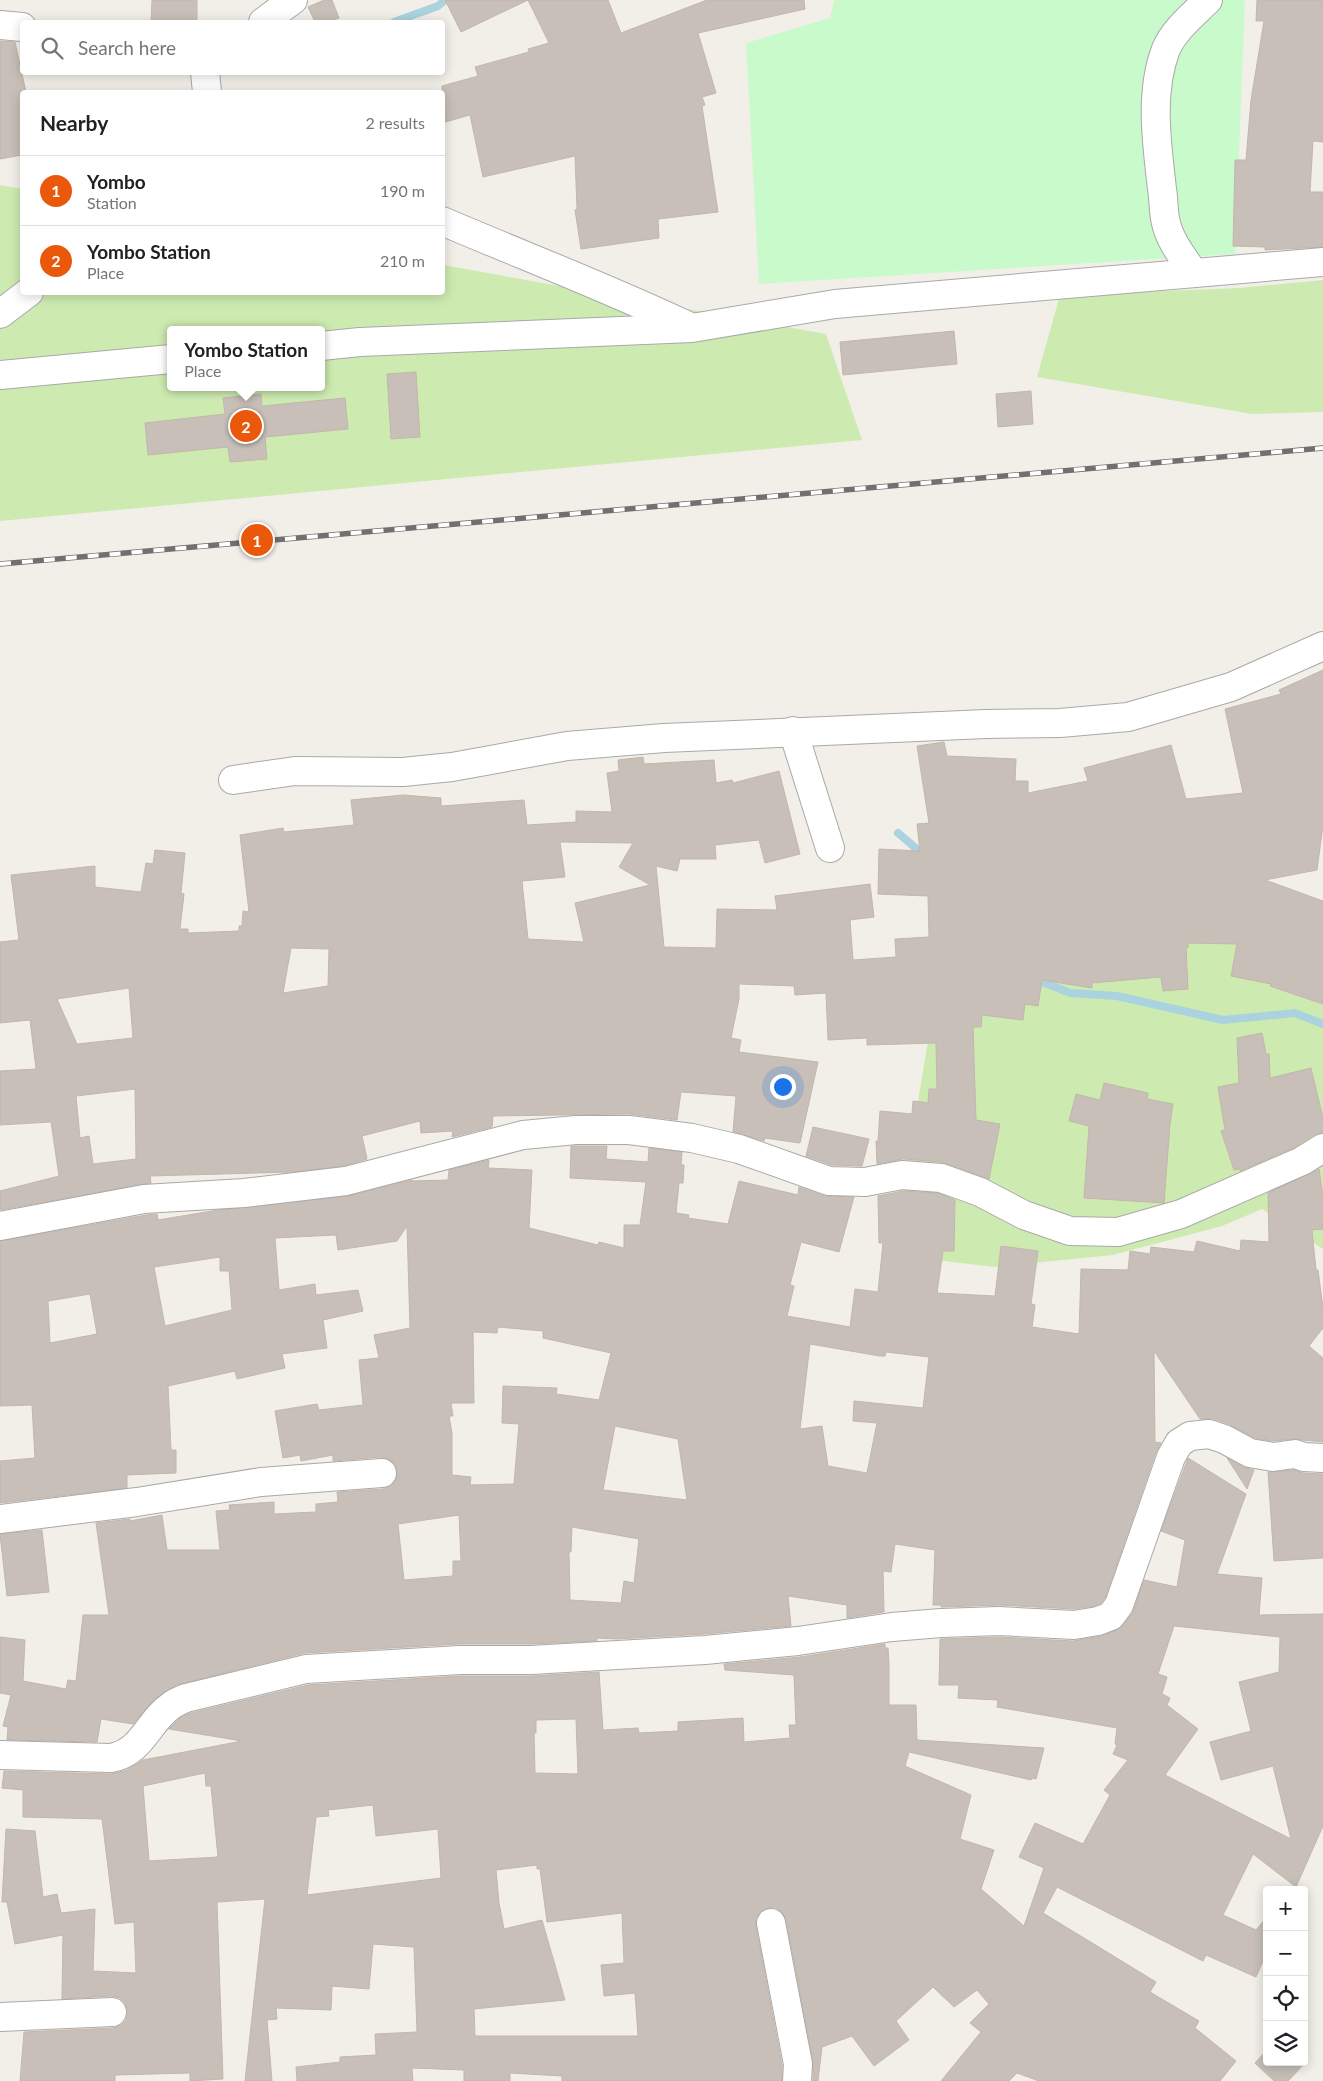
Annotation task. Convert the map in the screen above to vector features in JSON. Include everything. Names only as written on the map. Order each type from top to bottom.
[{"type":"street","points":[[266,20],[293,0]]},
{"type":"street","points":[[1193,272],[1174,243],[1166,223],[1156,140],[1156,102],[1161,67],[1167,48],[1185,23],[1208,0]]},
{"type":"street","points":[[0,25],[20,27]]},
{"type":"street","points":[[205,75],[207,90]]},
{"type":"street","points":[[445,222],[544,265],[626,296],[692,328]]},
{"type":"street","points":[[325,346],[370,342],[692,328],[835,304],[1323,262]]},
{"type":"street","points":[[0,314],[25,295]]},
{"type":"street","points":[[0,375],[167,359]]},
{"type":"street","points":[[233,780],[295,771],[403,772],[452,767],[568,746],[664,738],[793,731],[1060,723],[1128,717],[1231,688],[1323,646]]},
{"type":"street","points":[[793,731],[830,848]]},
{"type":"street","points":[[0,1226],[144,1199],[244,1193],[346,1181],[523,1135],[576,1130],[629,1130],[692,1138],[739,1149],[829,1181],[865,1182],[902,1175],[941,1178],[980,1192],[1024,1215],[1070,1231],[1118,1232],[1181,1214],[1253,1183],[1323,1148]]},
{"type":"street","points":[[0,1755],[111,1758],[124,1756],[136,1746],[153,1723],[171,1706],[186,1698],[306,1669],[460,1660],[531,1660],[705,1650],[798,1641],[892,1627],[941,1623],[999,1621],[1074,1625],[1098,1622],[1111,1616],[1119,1605],[1171,1457],[1179,1443],[1190,1436],[1209,1434],[1224,1439],[1250,1453],[1273,1457],[1295,1454],[1323,1458]]},
{"type":"street","points":[[0,1519],[136,1502],[261,1482],[382,1473]]},
{"type":"street","points":[[771,1922],[798,2064],[797,2081]]},
{"type":"street","points":[[0,2017],[112,2012]]},
{"type":"green space","points":[[834,0],[1245,0],[1235,254],[759,284],[746,43],[830,18]]},
{"type":"green space","points":[[0,185],[20,189],[20,295],[445,295],[445,265],[826,334],[862,440],[0,521]]},
{"type":"green space","points":[[1323,280],[1323,412],[1252,414],[1037,377],[1060,295],[1239,288]]},
{"type":"green space","points":[[1136,926],[1323,959],[1323,1249],[1262,1209],[1222,1226],[1113,1255],[995,1267],[892,1255],[936,994]]},
{"type":"building","points":[[152,0],[197,0],[197,20],[151,20]]},
{"type":"building","points":[[324,0],[332,0],[339,18],[333,20],[314,20],[308,7]]},
{"type":"building","points":[[445,0],[528,0],[461,32]]},
{"type":"building","points":[[528,0],[608,0],[621,33],[707,0],[804,0],[805,9],[698,33],[716,93],[702,97],[705,105],[702,106],[718,212],[658,219],[659,238],[581,249],[575,210],[577,209],[575,156],[483,177],[470,115],[445,122],[445,90],[442,90],[442,86],[478,76],[475,67],[529,52],[528,49],[549,43]]},
{"type":"building","points":[[1257,0],[1323,0],[1323,142],[1313,141],[1310,192],[1323,192],[1323,247],[1265,250],[1265,247],[1233,246],[1235,160],[1246,160],[1251,100],[1264,21],[1256,21]]},
{"type":"building","points":[[0,41],[15,42],[20,65],[20,75],[22,75],[26,90],[20,90],[20,155],[0,159]]},
{"type":"building","points":[[954,331],[957,364],[843,375],[840,342]]},
{"type":"building","points":[[416,372],[420,437],[391,439],[387,374]]},
{"type":"building","points":[[1031,391],[1033,424],[998,427],[996,394]]},
{"type":"building","points":[[261,394],[262,406],[345,398],[348,429],[265,437],[267,459],[230,462],[228,447],[148,455],[145,423],[225,414],[223,398]]},
{"type":"building","points":[[1323,670],[1323,825],[1317,870],[1265,880],[1323,901],[1323,1004],[1270,986],[1271,984],[1231,976],[1237,944],[1188,943],[1188,948],[1186,948],[1188,989],[1163,991],[1161,977],[1092,983],[1092,988],[1042,980],[1038,1006],[1025,1004],[1023,1020],[982,1015],[981,1027],[973,1027],[976,1120],[1000,1124],[989,1179],[942,1162],[903,1159],[877,1164],[876,1141],[878,1141],[880,1111],[912,1114],[913,1101],[928,1103],[929,1089],[937,1089],[936,1043],[867,1045],[867,1038],[828,1040],[826,993],[795,995],[794,986],[739,984],[739,999],[731,1038],[741,1040],[739,1052],[818,1062],[800,1143],[765,1138],[764,1141],[733,1132],[736,1096],[681,1092],[677,1120],[629,1114],[493,1116],[492,1127],[452,1137],[453,1131],[421,1133],[420,1121],[362,1136],[367,1159],[343,1166],[293,1172],[150,1176],[151,1183],[0,1210],[0,1191],[59,1176],[51,1122],[0,1125],[0,1071],[36,1069],[30,1020],[0,1023],[0,942],[19,940],[11,875],[95,866],[95,887],[141,892],[146,863],[153,864],[155,850],[185,853],[181,893],[184,894],[180,929],[188,929],[188,933],[239,931],[239,926],[242,926],[243,911],[249,912],[240,835],[283,828],[284,832],[354,825],[351,800],[403,795],[441,798],[441,806],[524,800],[527,825],[576,822],[576,811],[612,812],[607,773],[619,771],[618,760],[643,757],[644,764],[714,760],[716,783],[732,780],[733,783],[779,771],[800,854],[765,863],[759,840],[715,845],[716,859],[680,859],[677,871],[656,866],[664,947],[716,948],[717,909],[777,910],[775,896],[870,884],[874,917],[850,920],[853,960],[896,957],[895,939],[929,937],[928,896],[878,894],[879,849],[920,851],[917,824],[929,823],[917,746],[944,742],[947,756],[1016,759],[1015,781],[1028,781],[1028,793],[1088,781],[1084,768],[1171,745],[1186,799],[1243,793],[1225,709],[1281,694],[1279,690]],"holes":[[[560,842],[633,843],[619,867],[650,885],[575,903],[584,942],[528,939],[522,881],[565,877]],[[291,948],[329,949],[328,986],[283,993]],[[129,988],[133,1038],[77,1044],[57,999]],[[135,1089],[136,1159],[93,1164],[89,1136],[80,1138],[76,1096]]]},
{"type":"building","points":[[1262,1033],[1266,1054],[1269,1054],[1270,1078],[1311,1068],[1323,1118],[1323,1132],[1315,1134],[1295,1147],[1240,1171],[1240,1169],[1234,1170],[1221,1131],[1225,1130],[1218,1087],[1239,1083],[1237,1038]]},
{"type":"building","points":[[1104,1083],[1148,1093],[1147,1099],[1173,1104],[1164,1203],[1084,1198],[1089,1126],[1069,1121],[1076,1094],[1100,1100]]},
{"type":"building","points":[[813,1127],[869,1139],[862,1166],[832,1165],[806,1156]]},
{"type":"building","points":[[571,1146],[607,1146],[606,1159],[648,1162],[649,1148],[682,1152],[681,1165],[684,1165],[683,1183],[679,1183],[676,1213],[689,1215],[688,1218],[728,1224],[739,1181],[798,1195],[799,1187],[824,1196],[854,1197],[839,1252],[801,1242],[790,1285],[794,1286],[787,1316],[850,1327],[855,1289],[878,1292],[883,1243],[879,1243],[878,1196],[903,1191],[938,1193],[955,1200],[954,1251],[943,1251],[937,1293],[995,1296],[1001,1246],[1038,1251],[1031,1304],[1035,1305],[1032,1327],[1079,1334],[1081,1269],[1128,1270],[1130,1251],[1150,1254],[1151,1247],[1194,1252],[1197,1241],[1240,1251],[1241,1240],[1269,1242],[1268,1193],[1319,1169],[1323,1197],[1323,1229],[1312,1230],[1316,1270],[1318,1270],[1323,1308],[1323,1328],[1309,1346],[1323,1358],[1323,1442],[1293,1439],[1273,1441],[1266,1440],[1266,1437],[1265,1440],[1255,1438],[1229,1424],[1214,1419],[1200,1419],[1154,1351],[1155,1442],[1161,1443],[1156,1452],[1105,1598],[1101,1603],[1094,1606],[1073,1609],[1000,1605],[941,1607],[941,1605],[933,1605],[935,1550],[895,1544],[891,1572],[883,1571],[884,1612],[847,1618],[847,1605],[788,1596],[791,1626],[704,1634],[616,1639],[597,1638],[597,1641],[531,1644],[459,1644],[305,1653],[176,1685],[154,1700],[133,1724],[101,1719],[97,1742],[7,1740],[8,1727],[3,1726],[11,1695],[0,1693],[0,1637],[25,1640],[23,1681],[66,1689],[68,1680],[76,1681],[83,1615],[109,1615],[96,1523],[130,1519],[130,1521],[162,1515],[167,1550],[220,1550],[216,1511],[230,1510],[229,1505],[274,1502],[274,1514],[316,1512],[316,1504],[338,1502],[337,1492],[383,1489],[391,1486],[396,1479],[397,1471],[395,1464],[381,1457],[333,1461],[333,1455],[301,1461],[300,1455],[283,1458],[275,1411],[317,1404],[319,1410],[363,1405],[359,1360],[379,1358],[374,1335],[410,1328],[407,1226],[397,1241],[338,1250],[336,1235],[275,1238],[279,1290],[315,1284],[316,1295],[358,1290],[363,1311],[323,1320],[327,1348],[282,1354],[285,1368],[237,1379],[235,1371],[168,1386],[171,1450],[176,1450],[176,1473],[127,1475],[127,1488],[0,1503],[0,1461],[35,1458],[32,1405],[0,1406],[0,1241],[146,1215],[157,1214],[158,1220],[218,1210],[348,1196],[412,1180],[448,1180],[449,1170],[489,1160],[488,1168],[532,1170],[529,1228],[598,1245],[599,1242],[624,1248],[624,1225],[640,1225],[646,1182],[570,1178]],"holes":[[[220,1257],[220,1271],[229,1271],[232,1310],[165,1326],[154,1267]],[[90,1294],[97,1334],[50,1343],[48,1301]],[[498,1327],[543,1331],[543,1338],[611,1353],[599,1400],[556,1394],[557,1388],[503,1386],[502,1423],[519,1424],[514,1484],[470,1485],[471,1477],[452,1475],[452,1433],[449,1416],[453,1416],[451,1403],[474,1403],[473,1332],[497,1333]],[[810,1344],[880,1356],[885,1356],[886,1352],[929,1357],[923,1408],[854,1401],[853,1421],[877,1423],[867,1473],[828,1466],[822,1426],[800,1429]],[[615,1426],[678,1439],[687,1500],[603,1490]],[[459,1515],[461,1561],[453,1561],[453,1576],[404,1580],[398,1524]],[[572,1527],[639,1539],[634,1583],[624,1581],[621,1603],[570,1600],[569,1552],[571,1552]]]},
{"type":"building","points":[[1188,1458],[1246,1494],[1217,1574],[1262,1578],[1259,1615],[1323,1614],[1323,1826],[1296,1886],[1253,1854],[1223,1915],[1256,1930],[1263,1922],[1263,1961],[1256,1977],[1206,1955],[1203,1961],[1057,1887],[1043,1913],[1156,1982],[1150,1992],[1199,2021],[1195,2028],[1236,2061],[1220,2081],[1039,2081],[1017,2073],[1009,2081],[941,2081],[981,2032],[970,2023],[989,2004],[977,1990],[954,2007],[933,1987],[896,2021],[909,2040],[874,2066],[852,2036],[822,2047],[818,2081],[813,2081],[813,2061],[786,1920],[782,1912],[776,1908],[769,1908],[760,1912],[756,1918],[756,1926],[782,2065],[782,2081],[562,2081],[562,2076],[510,2073],[510,2081],[464,2081],[464,2070],[412,2068],[413,2081],[297,2081],[296,2067],[340,2062],[340,2057],[376,2055],[375,2034],[417,2032],[414,1947],[373,1944],[369,1989],[332,1986],[331,2010],[276,2008],[277,2019],[267,2020],[272,2081],[245,2081],[265,1899],[217,1902],[223,2079],[190,2081],[190,2073],[115,2075],[115,2081],[20,2081],[24,2032],[113,2028],[121,2025],[126,2020],[128,2011],[125,2003],[120,1998],[112,1996],[62,1999],[63,1935],[15,1944],[7,1902],[2,1902],[6,1829],[35,1831],[43,1897],[57,1894],[61,1913],[95,1909],[93,1971],[136,1973],[134,1922],[115,1924],[102,1819],[23,1817],[23,1790],[2,1788],[4,1771],[111,1774],[127,1770],[143,1760],[242,1741],[169,1729],[181,1717],[191,1713],[308,1685],[460,1676],[531,1676],[599,1672],[603,1730],[638,1728],[639,1733],[678,1731],[678,1722],[743,1718],[744,1742],[790,1738],[789,1725],[796,1725],[794,1675],[725,1670],[724,1664],[800,1657],[885,1644],[885,1648],[888,1648],[889,1705],[916,1705],[917,1740],[1044,1748],[1036,1779],[1032,1778],[1031,1780],[909,1752],[905,1766],[971,1795],[960,1839],[994,1850],[981,1889],[1024,1926],[1044,1868],[1019,1857],[1035,1823],[1083,1844],[1110,1795],[1104,1790],[1128,1760],[1113,1754],[1117,1745],[1115,1744],[1117,1728],[997,1707],[998,1700],[958,1698],[959,1685],[939,1685],[940,1639],[999,1637],[1073,1641],[1101,1636],[1117,1630],[1132,1614],[1144,1580],[1177,1587],[1185,1540],[1161,1531]],"holes":[[[1174,1626],[1280,1637],[1279,1672],[1239,1682],[1251,1731],[1210,1742],[1221,1780],[1273,1766],[1291,1839],[1165,1775],[1198,1729],[1167,1705],[1170,1698],[1162,1694],[1167,1677],[1158,1674]],[[576,1719],[578,1774],[535,1773],[534,1733],[536,1733],[536,1720]],[[205,1773],[206,1786],[211,1786],[218,1857],[149,1861],[143,1786]],[[373,1805],[376,1836],[438,1829],[441,1878],[307,1895],[316,1817],[329,1816],[328,1810]],[[537,1865],[537,1869],[540,1869],[547,1922],[622,1913],[624,1963],[601,1965],[604,1996],[635,1993],[638,2036],[475,2036],[474,2009],[565,2000],[542,1920],[504,1929],[496,1870]]]},
{"type":"building","points":[[1227,1458],[1243,1467],[1254,1470],[1247,1489]]},
{"type":"building","points":[[1294,1470],[1303,1473],[1323,1474],[1323,1558],[1274,1561],[1268,1472]]},
{"type":"building","points":[[42,1530],[49,1592],[7,1596],[0,1534]]},
{"type":"building","points":[[1263,2054],[1263,2066],[1302,2066],[1288,2081],[1274,2081],[1255,2063]]},
{"type":"waterway","points":[[400,20],[438,6],[445,0]]},
{"type":"waterway","points":[[898,833],[925,856]]},
{"type":"waterway","points":[[1033,978],[1070,993],[1117,996],[1223,1020],[1295,1013],[1323,1024]]},
{"type":"railway","points":[[0,564],[1323,448]]},
{"type":"place","name":"Yombo Station","points":[[246,426]]},
{"type":"place","name":"Yombo","points":[[257,540]]}]
